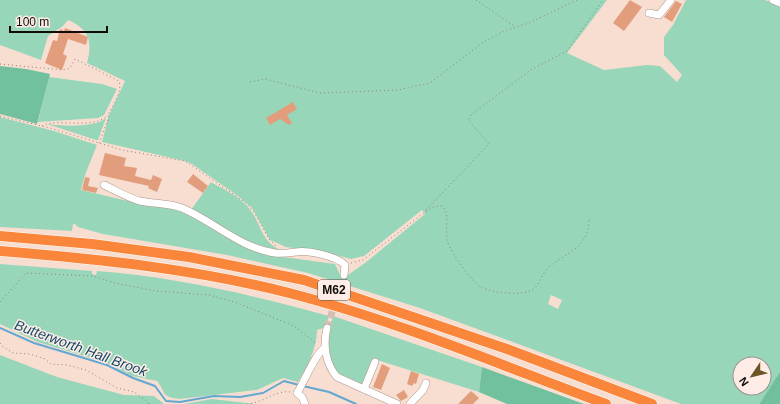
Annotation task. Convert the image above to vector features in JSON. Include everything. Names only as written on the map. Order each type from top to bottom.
[{"type":"highway","name":"M62","points":[[0,236],[92,244],[189,257],[304,280],[507,349],[652,404]]},
{"type":"highway","name":"M62","points":[[0,251],[79,257],[189,272],[293,294],[394,325],[606,404]]},
{"type":"street","points":[[649,13],[659,15],[671,0]]},
{"type":"street","points":[[773,0],[780,3]]},
{"type":"street","points":[[104,185],[139,201],[183,209],[230,236],[259,249],[274,253],[288,254],[297,252],[331,256],[340,260],[345,265],[344,275]]},
{"type":"street","points":[[305,404],[302,397],[297,393],[323,348],[327,328]]},
{"type":"street","points":[[323,348],[337,377],[397,404]]},
{"type":"street","points":[[364,389],[375,362]]},
{"type":"street","points":[[410,404],[423,390],[426,383]]},
{"type":"path","points":[[476,0],[514,27]]},
{"type":"path","points":[[250,82],[265,79],[320,93],[398,90],[421,86],[430,83],[482,43],[514,27],[529,23],[577,0]]},
{"type":"path","points":[[345,265],[363,260],[425,212],[489,144],[468,120],[472,114],[532,69],[567,51],[603,0]]},
{"type":"path","points":[[0,64],[63,70],[70,68],[75,59],[119,81],[121,86],[119,92],[108,115],[98,143]]},
{"type":"path","points":[[42,126],[46,123],[63,124],[100,121],[108,115]]},
{"type":"path","points":[[0,116],[42,126],[122,150],[185,161],[245,202],[254,212],[269,239],[277,247]]},
{"type":"path","points":[[425,212],[437,206],[445,208],[448,243],[453,253],[476,283],[482,288],[509,293],[524,293],[534,289],[547,269],[581,243],[588,232],[589,220]]},
{"type":"path","points":[[0,302],[26,273],[93,276],[115,283],[156,291],[209,295],[235,302],[294,326],[323,348]]},
{"type":"path","points":[[0,343],[13,353],[30,354],[45,359],[51,364],[66,365],[86,370],[117,388],[134,392],[148,402],[148,404],[153,404]]},
{"type":"path","points":[[763,404],[780,379]]},
{"type":"path","points":[[248,404],[258,403],[280,392],[297,393]]},
{"type":"green space","points":[[0,0],[607,0],[567,53],[604,70],[647,65],[660,66],[677,82],[682,75],[664,55],[664,37],[673,25],[686,0],[765,0],[780,6],[780,373],[772,385],[772,356],[732,356],[732,396],[764,396],[759,404],[681,404],[420,308],[308,273],[227,255],[103,234],[78,227],[75,224],[73,224],[72,231],[0,227],[0,117],[54,131],[97,145],[85,175],[81,190],[141,204],[170,207],[244,245],[283,257],[335,264],[340,275],[345,277],[365,263],[425,214],[422,210],[364,256],[351,259],[324,252],[286,247],[270,240],[252,208],[238,196],[192,164],[185,161],[102,142],[109,115],[125,81],[87,63],[90,48],[89,42],[88,37],[81,27],[68,20],[63,26],[48,36],[41,60],[0,45]],"holes":[[[551,295],[562,300],[558,309],[548,304]]]},
{"type":"green space","points":[[0,66],[50,74],[37,124],[0,114]]},
{"type":"green space","points":[[49,77],[102,84],[117,89],[104,115],[98,118],[38,122]]},
{"type":"green space","points":[[106,118],[98,140],[47,124],[69,126],[86,125]]},
{"type":"green space","points":[[211,182],[240,199],[253,214],[267,240],[279,249],[288,252],[262,248],[237,238],[191,210]]},
{"type":"green space","points":[[0,264],[92,271],[92,274],[96,275],[97,271],[185,282],[243,294],[329,316],[326,327],[317,330],[317,337],[308,364],[298,382],[283,378],[257,390],[180,399],[167,396],[157,381],[132,376],[107,363],[38,342],[0,324]]},
{"type":"green space","points":[[333,316],[482,367],[479,392],[374,359],[362,384],[336,373],[330,357],[328,345]]},
{"type":"green space","points":[[0,355],[57,377],[124,395],[154,396],[164,404],[0,404]]},
{"type":"green space","points":[[482,367],[584,404],[507,404],[479,392]]},
{"type":"green space","points":[[780,372],[780,404],[759,404],[764,396],[772,396],[772,384]]},
{"type":"green space","points":[[212,399],[255,404],[184,404]]},
{"type":"building","points":[[630,0],[642,7],[624,31],[613,23]]},
{"type":"building","points":[[676,1],[682,4],[672,22],[664,17]]},
{"type":"building","points":[[65,28],[88,37],[86,45],[68,39],[63,54],[67,56],[62,70],[45,63],[53,40],[57,41],[60,29],[64,31]]},
{"type":"building","points":[[293,102],[297,109],[287,115],[292,123],[289,125],[280,119],[270,125],[266,118]]},
{"type":"building","points":[[105,153],[126,158],[124,166],[137,168],[135,176],[151,180],[153,175],[162,179],[157,192],[148,188],[149,186],[99,175]]},
{"type":"building","points":[[193,174],[208,186],[203,193],[187,182]]},
{"type":"building","points":[[85,177],[90,178],[88,186],[98,188],[96,193],[82,190]]},
{"type":"building","points":[[382,364],[390,368],[381,390],[373,387]]},
{"type":"building","points":[[411,371],[419,374],[416,384],[414,383],[412,386],[407,384]]},
{"type":"building","points":[[404,390],[408,397],[401,401],[396,395]]},
{"type":"building","points":[[471,391],[479,398],[473,404],[458,404]]},
{"type":"waterway","name":"Butterworth Hall Brook","points":[[0,328],[34,343],[107,365],[133,378],[155,386],[166,401],[180,402],[214,396],[240,397],[263,393],[284,381],[299,385]]},
{"type":"waterway","name":"Butterworth Hall Brook","points":[[303,386],[329,392],[356,404]]},
{"type":"tunnel","points":[[327,328],[344,275]]}]
